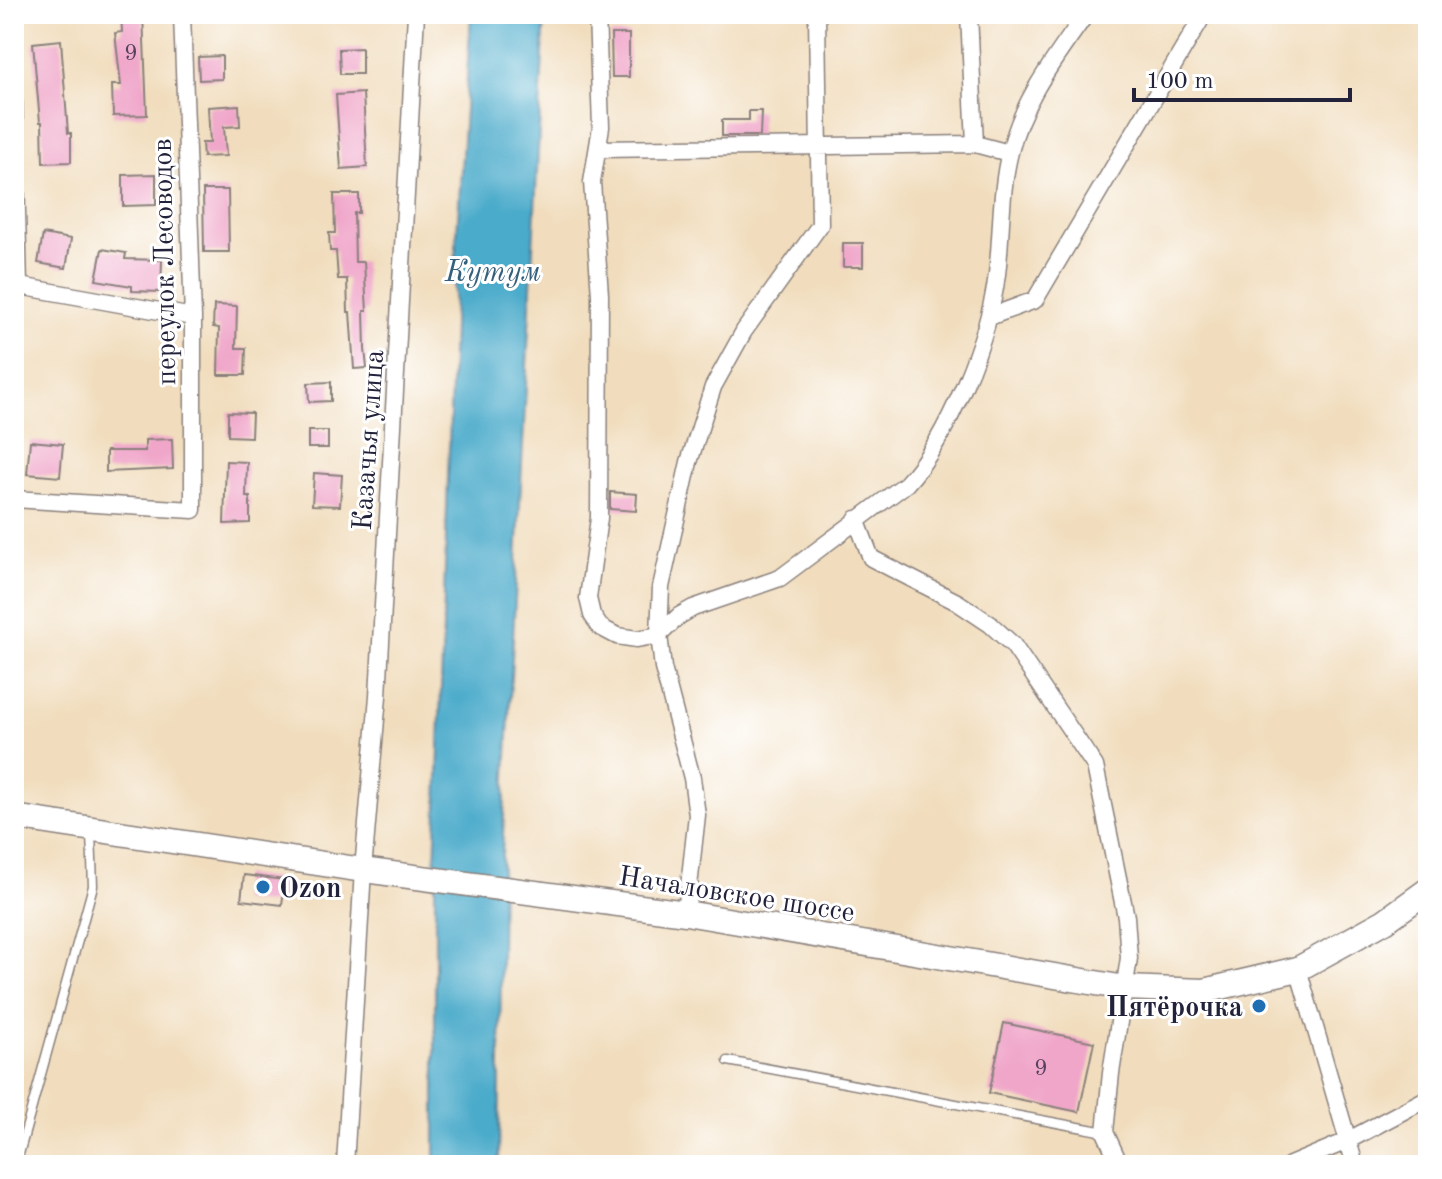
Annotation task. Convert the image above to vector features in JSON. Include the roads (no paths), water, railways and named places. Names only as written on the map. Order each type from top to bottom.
[{"type":"main road","name":"Началовское шоссе","points":[[14,817],[363,870],[686,913],[1125,988],[1204,991],[1298,969],[1385,921],[1428,890]]},
{"type":"street","name":"переулок Лесоводов","points":[[14,499],[193,510],[193,317],[182,14]]},
{"type":"street","name":"Казачья улица","points":[[345,1165],[363,870],[378,696],[416,14]]},
{"type":"street","points":[[597,14],[601,127],[592,182],[600,295],[599,518],[588,598],[592,615],[600,627],[617,636],[637,639],[659,635],[679,616],[693,608],[780,578],[906,484],[922,467],[953,413],[989,317],[997,275],[1009,153],[1029,102],[1049,66],[1086,14]]},
{"type":"street","points":[[686,913],[694,864],[697,815],[692,778],[663,668],[659,635],[661,587],[689,462],[713,387],[744,331],[820,225],[817,14]]},
{"type":"street","points":[[969,14],[975,144]]},
{"type":"street","points":[[989,317],[1035,300],[1204,14]]},
{"type":"street","points":[[14,102],[16,285],[193,317]]},
{"type":"street","points":[[598,149],[975,144],[1009,153]]},
{"type":"street","points":[[856,519],[871,558],[957,602],[990,624],[1013,645],[1095,766],[1126,917],[1129,958],[1105,1132],[1120,1165]]},
{"type":"street","points":[[1298,969],[1355,1165]]},
{"type":"street","points":[[1290,1165],[1347,1141],[1428,1098]]},
{"type":"lane","points":[[16,1165],[93,886],[91,828]]},
{"type":"lane","points":[[728,1061],[1105,1132]]},
{"type":"water","name":"Кутум","points":[[471,14],[545,14],[502,854],[499,1165],[435,1165],[435,868],[455,265]]},
{"type":"place","name":"Ozon","points":[[263,887]]},
{"type":"place","name":"Пятёрочка","points":[[1259,1006]]}]
